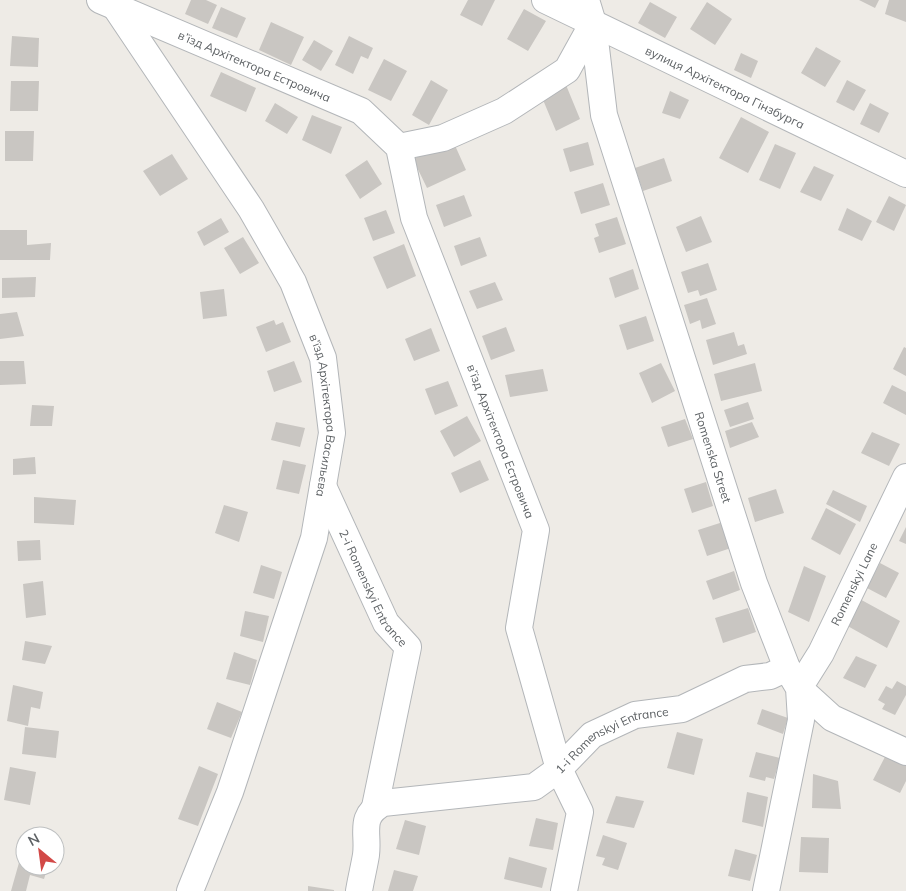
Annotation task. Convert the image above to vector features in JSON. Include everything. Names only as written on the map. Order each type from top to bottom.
[{"type":"street","name":"вулиця Архітектора Гінзбурга","points":[[546,0],[589,12],[773,108],[906,174]]},
{"type":"street","name":"в’їзд Архітектора Естровича","points":[[107,2],[361,111],[399,147],[414,218],[536,530],[520,628],[558,768]]},
{"type":"street","name":"в’їзд Архітектора Васильєва","points":[[107,2],[251,209],[293,282],[323,358],[332,433],[314,538],[230,792],[190,891]]},
{"type":"street","points":[[399,147],[443,138],[504,111],[567,70],[589,12]]},
{"type":"street","name":"Romenska Street","points":[[589,12],[604,115],[754,583],[793,678],[801,720],[766,891]]},
{"type":"street","name":"Romenskyi Lane","points":[[793,678],[821,653],[906,477]]},
{"type":"street","name":"2-i Romenskyi Entrance","points":[[323,486],[386,623],[408,647],[375,807],[366,822],[366,854],[359,891]]},
{"type":"street","name":"1-i Romenskyi Entrance","points":[[564,891],[580,812],[558,768],[592,736],[635,715],[682,709],[745,679],[770,676],[793,678]]},
{"type":"street","points":[[793,678],[832,718],[906,752]]},
{"type":"street","points":[[375,807],[392,802],[534,787],[558,768]]},
{"type":"building","points":[[191,0],[206,0],[217,5],[208,24],[185,14]]},
{"type":"building","points":[[468,0],[495,0],[482,26],[460,15]]},
{"type":"building","points":[[859,0],[879,0],[875,8]]},
{"type":"building","points":[[889,0],[906,0],[906,22],[885,14]]},
{"type":"building","points":[[650,2],[677,17],[665,38],[638,23]]},
{"type":"building","points":[[707,2],[732,19],[715,45],[690,29]]},
{"type":"building","points":[[221,7],[246,18],[237,38],[212,28]]},
{"type":"building","points":[[524,9],[546,21],[528,51],[507,39]]},
{"type":"building","points":[[271,22],[304,37],[291,65],[259,50]]},
{"type":"building","points":[[12,36],[39,38],[38,67],[10,66]]},
{"type":"building","points":[[349,36],[373,48],[368,59],[361,56],[353,74],[335,65]]},
{"type":"building","points":[[314,40],[333,51],[321,71],[302,60]]},
{"type":"building","points":[[816,47],[841,61],[825,87],[801,73]]},
{"type":"building","points":[[741,53],[758,61],[751,78],[734,70]]},
{"type":"building","points":[[384,59],[407,71],[391,101],[368,90]]},
{"type":"building","points":[[221,72],[256,88],[246,112],[210,96]]},
{"type":"building","points":[[431,80],[448,90],[429,125],[412,115]]},
{"type":"building","points":[[847,80],[866,90],[854,111],[836,102]]},
{"type":"building","points":[[11,81],[39,81],[38,111],[10,111]]},
{"type":"building","points":[[566,85],[580,119],[556,131],[541,95]]},
{"type":"building","points":[[670,91],[689,100],[680,119],[662,113]]},
{"type":"building","points":[[275,103],[298,117],[287,134],[265,121]]},
{"type":"building","points":[[870,103],[889,113],[879,133],[860,124]]},
{"type":"building","points":[[312,115],[342,127],[331,154],[302,140]]},
{"type":"building","points":[[741,117],[769,132],[748,173],[719,158]]},
{"type":"building","points":[[5,131],[34,131],[33,161],[5,161]]},
{"type":"building","points":[[453,141],[466,170],[427,188],[413,159]]},
{"type":"building","points":[[588,142],[594,165],[570,172],[563,149]]},
{"type":"building","points":[[775,144],[796,153],[780,189],[759,180]]},
{"type":"building","points":[[172,154],[188,179],[160,196],[143,171]]},
{"type":"building","points":[[664,158],[672,181],[643,191],[635,168]]},
{"type":"building","points":[[367,160],[382,184],[360,199],[345,175]]},
{"type":"building","points":[[814,166],[834,175],[821,201],[800,192]]},
{"type":"building","points":[[603,183],[610,205],[581,214],[574,192]]},
{"type":"building","points":[[464,195],[472,216],[444,227],[436,205]]},
{"type":"building","points":[[889,196],[906,205],[894,231],[876,222]]},
{"type":"building","points":[[847,208],[872,221],[862,241],[838,230]]},
{"type":"building","points":[[386,210],[395,233],[373,241],[364,218]]},
{"type":"building","points":[[701,216],[712,242],[686,252],[676,227]]},
{"type":"building","points":[[617,217],[626,244],[599,253],[594,238],[599,236],[595,224]]},
{"type":"building","points":[[221,218],[229,232],[204,246],[197,232]]},
{"type":"building","points":[[0,230],[27,230],[27,245],[51,243],[50,260],[0,260]]},
{"type":"building","points":[[243,237],[259,263],[240,274],[224,248]]},
{"type":"building","points":[[480,237],[487,256],[461,266],[454,246]]},
{"type":"building","points":[[404,244],[416,276],[387,289],[373,257]]},
{"type":"building","points":[[708,263],[717,290],[700,296],[698,290],[688,293],[681,272]]},
{"type":"building","points":[[633,269],[639,289],[615,298],[609,278]]},
{"type":"building","points":[[36,277],[35,297],[2,298],[2,278]]},
{"type":"building","points":[[495,282],[503,300],[477,309],[469,291]]},
{"type":"building","points":[[224,289],[227,316],[203,319],[200,292]]},
{"type":"building","points":[[707,298],[716,324],[702,329],[700,320],[690,324],[684,305]]},
{"type":"building","points":[[17,312],[24,336],[0,339],[0,314]]},
{"type":"building","points":[[646,316],[654,341],[627,350],[619,325]]},
{"type":"building","points":[[274,320],[276,325],[283,322],[291,342],[266,352],[256,327]]},
{"type":"building","points":[[506,327],[515,351],[491,360],[482,336]]},
{"type":"building","points":[[431,328],[440,351],[414,361],[405,339]]},
{"type":"building","points":[[734,332],[738,346],[744,344],[747,354],[713,365],[706,340]]},
{"type":"building","points":[[904,347],[906,348],[906,376],[893,369]]},
{"type":"building","points":[[0,361],[24,361],[26,384],[0,385]]},
{"type":"building","points":[[294,361],[302,382],[274,392],[267,371]]},
{"type":"building","points":[[661,363],[675,391],[652,403],[639,373]]},
{"type":"building","points":[[755,363],[762,391],[721,401],[714,374]]},
{"type":"building","points":[[543,369],[548,391],[510,397],[505,375]]},
{"type":"building","points":[[448,381],[458,406],[435,415],[425,389]]},
{"type":"building","points":[[892,385],[906,392],[906,415],[883,403]]},
{"type":"building","points":[[748,402],[754,419],[730,427],[724,410]]},
{"type":"building","points":[[32,405],[54,406],[52,426],[30,426]]},
{"type":"building","points":[[467,416],[481,441],[454,457],[440,431]]},
{"type":"building","points":[[685,419],[693,439],[668,447],[661,427]]},
{"type":"building","points":[[276,422],[305,428],[300,447],[271,440]]},
{"type":"building","points":[[752,422],[759,437],[730,448],[725,431]]},
{"type":"building","points":[[872,432],[900,444],[889,466],[861,453]]},
{"type":"building","points":[[35,457],[36,474],[13,475],[13,459]]},
{"type":"building","points":[[283,460],[306,465],[299,494],[276,489]]},
{"type":"building","points":[[480,460],[489,480],[460,493],[451,473]]},
{"type":"building","points":[[706,482],[713,506],[692,513],[684,489]]},
{"type":"building","points":[[776,489],[784,513],[755,522],[748,498]]},
{"type":"building","points":[[833,490],[867,506],[860,522],[826,504]]},
{"type":"building","points":[[34,497],[76,500],[74,525],[34,523]]},
{"type":"building","points":[[224,505],[248,512],[239,542],[215,533]]},
{"type":"building","points":[[826,508],[856,524],[840,555],[811,539]]},
{"type":"building","points":[[723,522],[731,548],[707,556],[698,530]]},
{"type":"building","points":[[906,527],[906,544],[899,541]]},
{"type":"building","points":[[40,540],[41,560],[18,561],[17,541]]},
{"type":"building","points":[[880,563],[899,573],[886,598],[867,588]]},
{"type":"building","points":[[261,565],[282,572],[274,599],[253,593]]},
{"type":"building","points":[[804,566],[826,576],[809,622],[788,612]]},
{"type":"building","points":[[734,571],[740,590],[713,600],[706,581]]},
{"type":"building","points":[[43,581],[46,615],[26,618],[23,584]]},
{"type":"building","points":[[856,597],[900,621],[887,648],[844,624]]},
{"type":"building","points":[[748,608],[756,632],[723,643],[715,618]]},
{"type":"building","points":[[245,611],[269,616],[263,642],[240,636]]},
{"type":"building","points":[[25,641],[52,646],[45,664],[22,660]]},
{"type":"building","points":[[234,652],[257,660],[250,685],[226,679]]},
{"type":"building","points":[[856,656],[877,665],[865,688],[843,678]]},
{"type":"building","points":[[897,681],[906,686],[906,695],[895,715],[882,709],[885,704],[878,700],[886,686],[892,689]]},
{"type":"building","points":[[13,685],[43,692],[40,709],[31,707],[28,726],[7,721]]},
{"type":"building","points":[[217,702],[242,712],[231,738],[207,729]]},
{"type":"building","points":[[762,709],[788,718],[783,734],[757,724]]},
{"type":"building","points":[[25,727],[59,731],[56,758],[22,754]]},
{"type":"building","points":[[677,732],[703,739],[694,775],[667,768]]},
{"type":"building","points":[[756,752],[780,758],[774,779],[766,777],[765,781],[749,777]]},
{"type":"building","points":[[887,753],[906,762],[906,781],[900,793],[873,780]]},
{"type":"building","points":[[199,766],[218,774],[198,826],[178,819]]},
{"type":"building","points":[[10,767],[36,772],[30,805],[4,800]]},
{"type":"building","points":[[813,774],[838,781],[841,809],[812,808]]},
{"type":"building","points":[[747,792],[768,797],[763,827],[742,822]]},
{"type":"building","points":[[616,796],[644,801],[634,828],[606,823]]},
{"type":"building","points":[[536,818],[558,823],[553,850],[529,846]]},
{"type":"building","points":[[405,820],[426,826],[419,855],[396,849]]},
{"type":"building","points":[[603,835],[627,843],[618,870],[602,865],[605,858],[596,856]]},
{"type":"building","points":[[801,837],[829,838],[828,873],[799,872]]},
{"type":"building","points":[[735,849],[757,855],[750,881],[728,876]]},
{"type":"building","points":[[509,857],[547,868],[542,888],[504,879]]},
{"type":"building","points":[[394,870],[418,876],[413,891],[388,891]]},
{"type":"building","points":[[15,876],[30,876],[26,891],[11,891]]},
{"type":"building","points":[[34,876],[45,876],[44,879]]},
{"type":"building","points":[[308,886],[334,890],[334,891],[308,891]]}]
